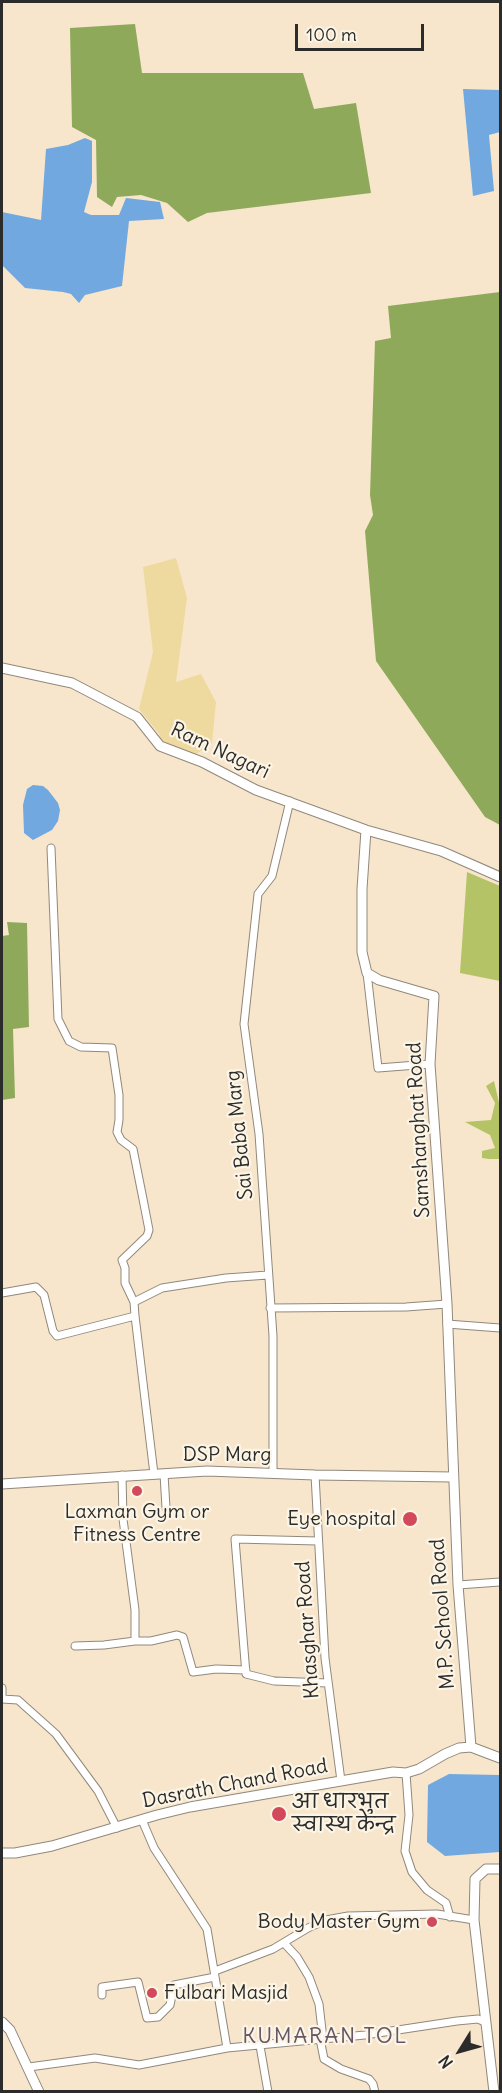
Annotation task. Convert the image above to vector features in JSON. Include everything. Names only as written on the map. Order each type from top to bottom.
[{"type":"main road","name":"Ram Nagari","points":[[2,668],[72,683],[137,717],[160,746],[202,762],[256,790],[366,831],[441,851],[501,877]]},
{"type":"main road","points":[[366,831],[362,889],[362,952],[367,973]]},
{"type":"main road","name":"Samshanghat Road","points":[[367,973],[379,980],[434,996],[430,1064],[447,1304],[453,1477]]},
{"type":"main road","name":"DSP Marg","points":[[2,1484],[207,1471],[453,1477]]},
{"type":"main road","name":"M.P. School Road","points":[[453,1477],[471,1748]]},
{"type":"main road","points":[[406,1773],[419,1769],[459,1748],[471,1748],[501,1758]]},
{"type":"main road","name":"Dasrath Chand Road","points":[[2,1853],[15,1853],[52,1846],[190,1807],[393,1772],[406,1773]]},
{"type":"main road","points":[[494,2091],[474,1920],[475,1879],[486,1869],[501,1869]]},
{"type":"main road","points":[[2,2022],[10,2030],[39,2091]]},
{"type":"street","name":"Sai Baba Marg","points":[[273,1473],[273,1336],[259,1134],[244,1024],[258,894],[272,876],[290,801]]},
{"type":"street","points":[[51,849],[58,1019],[69,1041],[81,1047],[112,1048],[119,1095],[117,1132],[122,1140],[133,1149],[149,1230],[147,1236],[122,1260],[124,1282],[134,1302],[153,1474]]},
{"type":"street","points":[[367,973],[378,1068],[430,1064]]},
{"type":"street","points":[[134,1302],[162,1288],[225,1278],[268,1275]]},
{"type":"street","points":[[2,1293],[36,1287],[44,1295],[53,1331],[57,1336],[135,1316]]},
{"type":"street","points":[[270,1308],[406,1307],[447,1304]]},
{"type":"street","points":[[447,1324],[501,1328]]},
{"type":"street","points":[[164,1473],[166,1508]]},
{"type":"street","name":"Khasghar Road","points":[[315,1475],[328,1683],[341,1781]]},
{"type":"street","points":[[122,1476],[123,1519],[135,1610],[135,1641]]},
{"type":"street","points":[[318,1541],[235,1539],[246,1674],[274,1681],[328,1683]]},
{"type":"street","points":[[459,1585],[501,1582]]},
{"type":"street","points":[[75,1646],[104,1646],[151,1641],[177,1635],[183,1637],[194,1672],[216,1669],[246,1670]]},
{"type":"street","points":[[2,1688],[2,1699],[18,1700],[56,1734],[98,1791],[117,1828]]},
{"type":"street","points":[[406,1773],[409,1815],[405,1851],[412,1872],[427,1890],[446,1903],[450,1917]]},
{"type":"street","points":[[142,1820],[154,1848],[207,1929],[227,2048]]},
{"type":"street","points":[[102,1995],[102,1987],[138,1982],[147,2018],[158,2017],[170,2005],[174,1985],[215,1974],[273,1949],[326,1920],[348,1916],[437,1914],[474,1920]]},
{"type":"street","points":[[284,1943],[297,1957],[309,1977],[319,2004],[324,2059],[335,2066],[369,2079],[375,2091]]},
{"type":"street","points":[[29,2067],[95,2058],[139,2064],[227,2048],[365,2035],[457,2021],[478,2019],[485,2022]]},
{"type":"street","points":[[260,2046],[268,2091]]},
{"type":"green space","points":[[135,24],[142,73],[303,73],[314,109],[356,103],[371,193],[207,213],[188,222],[167,203],[141,195],[117,197],[112,207],[97,197],[96,140],[72,127],[70,28]]},
{"type":"green space","points":[[500,292],[500,825],[485,817],[376,661],[365,531],[373,515],[370,495],[375,341],[391,338],[388,306]]},
{"type":"green space","points":[[467,872],[500,886],[500,981],[460,973]]},
{"type":"green space","points":[[7,922],[27,923],[29,1027],[13,1029],[15,1098],[2,1100],[2,936],[9,935]]},
{"type":"green space","points":[[494,1081],[500,1107],[500,1159],[482,1158],[482,1151],[495,1148],[490,1135],[465,1122],[491,1120],[495,1103],[486,1086]]},
{"type":"sand","points":[[176,558],[187,598],[176,682],[201,674],[216,702],[212,743],[195,755],[155,740],[160,735],[139,709],[153,652],[143,567]]},
{"type":"water","points":[[463,89],[500,90],[500,132],[489,135],[494,191],[473,196]]},
{"type":"water","points":[[85,138],[92,141],[92,182],[84,212],[91,215],[119,215],[126,198],[160,202],[164,219],[129,221],[122,286],[85,295],[79,303],[71,294],[25,288],[2,265],[2,212],[41,220],[46,149],[68,145]]},
{"type":"water","points":[[33,785],[43,786],[48,790],[58,803],[60,810],[58,821],[52,830],[33,840],[24,833],[23,805],[27,789]]},
{"type":"water","points":[[449,1774],[500,1775],[500,1852],[445,1856],[427,1842],[428,1785]]},
{"type":"place","name":"Laxman Gym or Fitness Centre","points":[[137,1491]]},
{"type":"place","name":"Eye hospital","points":[[410,1519]]},
{"type":"place","name":"आ धारभुत स्वास्थ केन्द्र","points":[[279,1814]]},
{"type":"place","name":"Body Master Gym","points":[[432,1922]]},
{"type":"place","name":"Fulbari Masjid","points":[[152,1993]]},
{"type":"district","name":"KUMARAN TOL","points":[[325,2037]]}]
